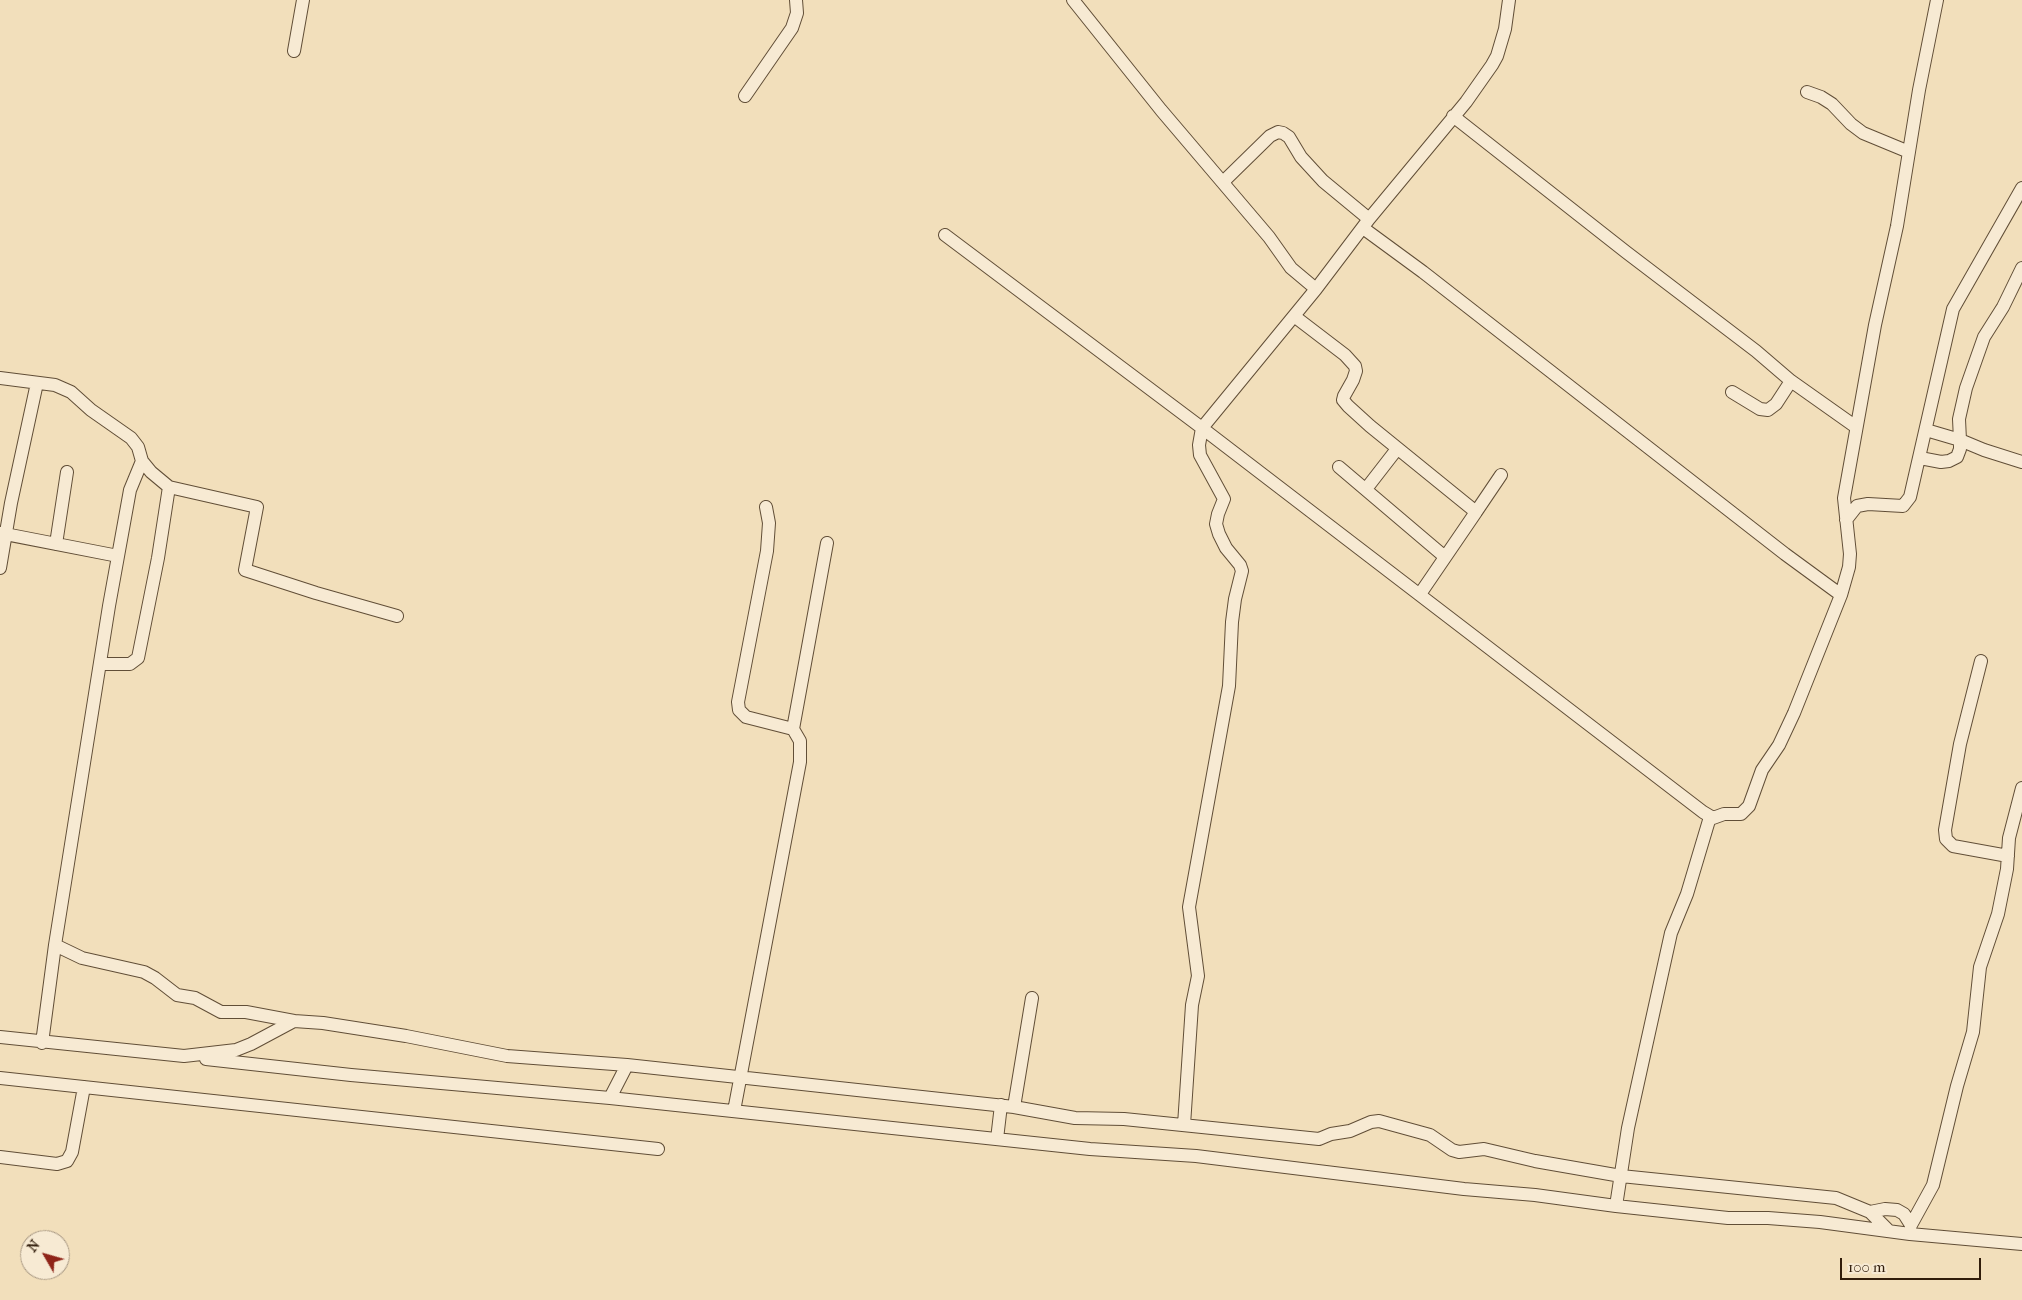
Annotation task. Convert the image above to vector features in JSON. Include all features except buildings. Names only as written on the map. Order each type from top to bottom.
[{"type":"street","points":[[294,52],[303,0]]},
{"type":"street","points":[[745,96],[792,28],[797,13],[796,0]]},
{"type":"street","points":[[1073,0],[1161,110],[1269,238],[1291,268],[1316,290]]},
{"type":"street","points":[[1184,1125],[1192,1005],[1198,976],[1189,907],[1229,686],[1232,622],[1242,571],[1240,565],[1226,548],[1216,524],[1224,499],[1200,455],[1199,445],[1202,428],[1316,290],[1366,224],[1476,88],[1497,56],[1505,29],[1510,0]]},
{"type":"street","points":[[945,235],[1202,428],[1710,817],[1724,814],[1741,814],[1749,806],[1762,770],[1779,745],[1794,713],[1841,594],[1849,560],[1844,498],[1856,427],[1897,226],[1908,152],[1937,0]]},
{"type":"street","points":[[1807,92],[1821,97],[1832,104],[1851,124],[1864,133],[1908,152]]},
{"type":"street","points":[[1453,116],[1756,351],[1790,380],[1856,427]]},
{"type":"street","points":[[1223,182],[1270,136],[1278,132],[1283,133],[1289,137],[1301,157],[1322,181],[1366,224],[1423,272],[1754,530],[1841,594]]},
{"type":"street","points":[[1846,520],[1857,506],[1868,504],[1903,506],[1910,497],[1953,309],[2022,188]]},
{"type":"street","points":[[1957,457],[1960,440],[1959,419],[1966,388],[1984,337],[2003,306],[2022,268]]},
{"type":"street","points":[[1294,316],[1351,361],[1356,371],[1343,400],[1370,426],[1476,512]]},
{"type":"street","points":[[0,378],[60,386],[72,392],[91,410],[131,438],[138,447],[142,461],[151,472],[169,487],[257,508],[245,570],[397,616]]},
{"type":"street","points":[[1732,392],[1760,409],[1768,410],[1776,404],[1790,380]]},
{"type":"street","points":[[0,568],[3,533],[36,383]]},
{"type":"street","points":[[1926,430],[2022,462]]},
{"type":"street","points":[[1366,489],[1397,448]]},
{"type":"street","points":[[1920,458],[1941,462],[1984,450]]},
{"type":"street","points":[[42,1042],[55,945],[118,556],[130,490],[142,461]]},
{"type":"street","points":[[1340,467],[1445,557]]},
{"type":"street","points":[[56,544],[67,472]]},
{"type":"street","points":[[1420,594],[1501,474]]},
{"type":"street","points":[[101,664],[130,664],[138,658],[158,558],[169,487]]},
{"type":"street","points":[[1844,498],[1857,506]]},
{"type":"street","points":[[766,507],[769,523],[767,551],[738,702],[739,710],[746,717],[794,729]]},
{"type":"street","points":[[3,533],[118,556]]},
{"type":"street","points":[[734,1112],[791,800],[800,762],[800,741],[794,729],[826,543]]},
{"type":"street","points":[[1981,661],[1960,744],[1945,830],[1946,839],[1953,846],[2008,856]]},
{"type":"street","points":[[1911,1230],[1928,1197],[1936,1176],[1956,1091],[1973,1032],[1980,968],[1998,914],[2008,856],[2009,838],[2022,788]]},
{"type":"street","points":[[1616,1206],[1628,1128],[1671,933],[1687,894],[1710,817]]},
{"type":"street","points":[[55,945],[82,958],[144,972],[177,995],[195,998],[221,1012],[246,1012],[323,1023],[406,1036],[507,1056],[627,1065],[1014,1106],[1075,1118],[1106,1118],[1319,1139],[1379,1121],[1430,1135],[1452,1150],[1459,1152],[1484,1148],[1535,1161],[1620,1176],[1750,1191],[1828,1197],[1853,1204],[1870,1212],[1889,1231]]},
{"type":"street","points":[[1014,1106],[1032,998]]},
{"type":"street","points":[[184,1056],[236,1050],[251,1044],[294,1020]]},
{"type":"street","points":[[0,1038],[351,1075],[610,1098],[997,1139],[1196,1156],[1728,1218],[1768,1218],[1820,1222],[1889,1231],[1911,1230],[2022,1244]]},
{"type":"street","points":[[610,1098],[627,1065]]},
{"type":"street","points":[[0,1078],[658,1149]]},
{"type":"street","points":[[0,1157],[57,1164],[67,1161],[72,1152],[84,1087]]},
{"type":"street","points":[[997,1139],[1001,1105]]},
{"type":"street","points":[[1870,1212],[1885,1209],[1897,1210],[1904,1214],[1911,1230]]}]
